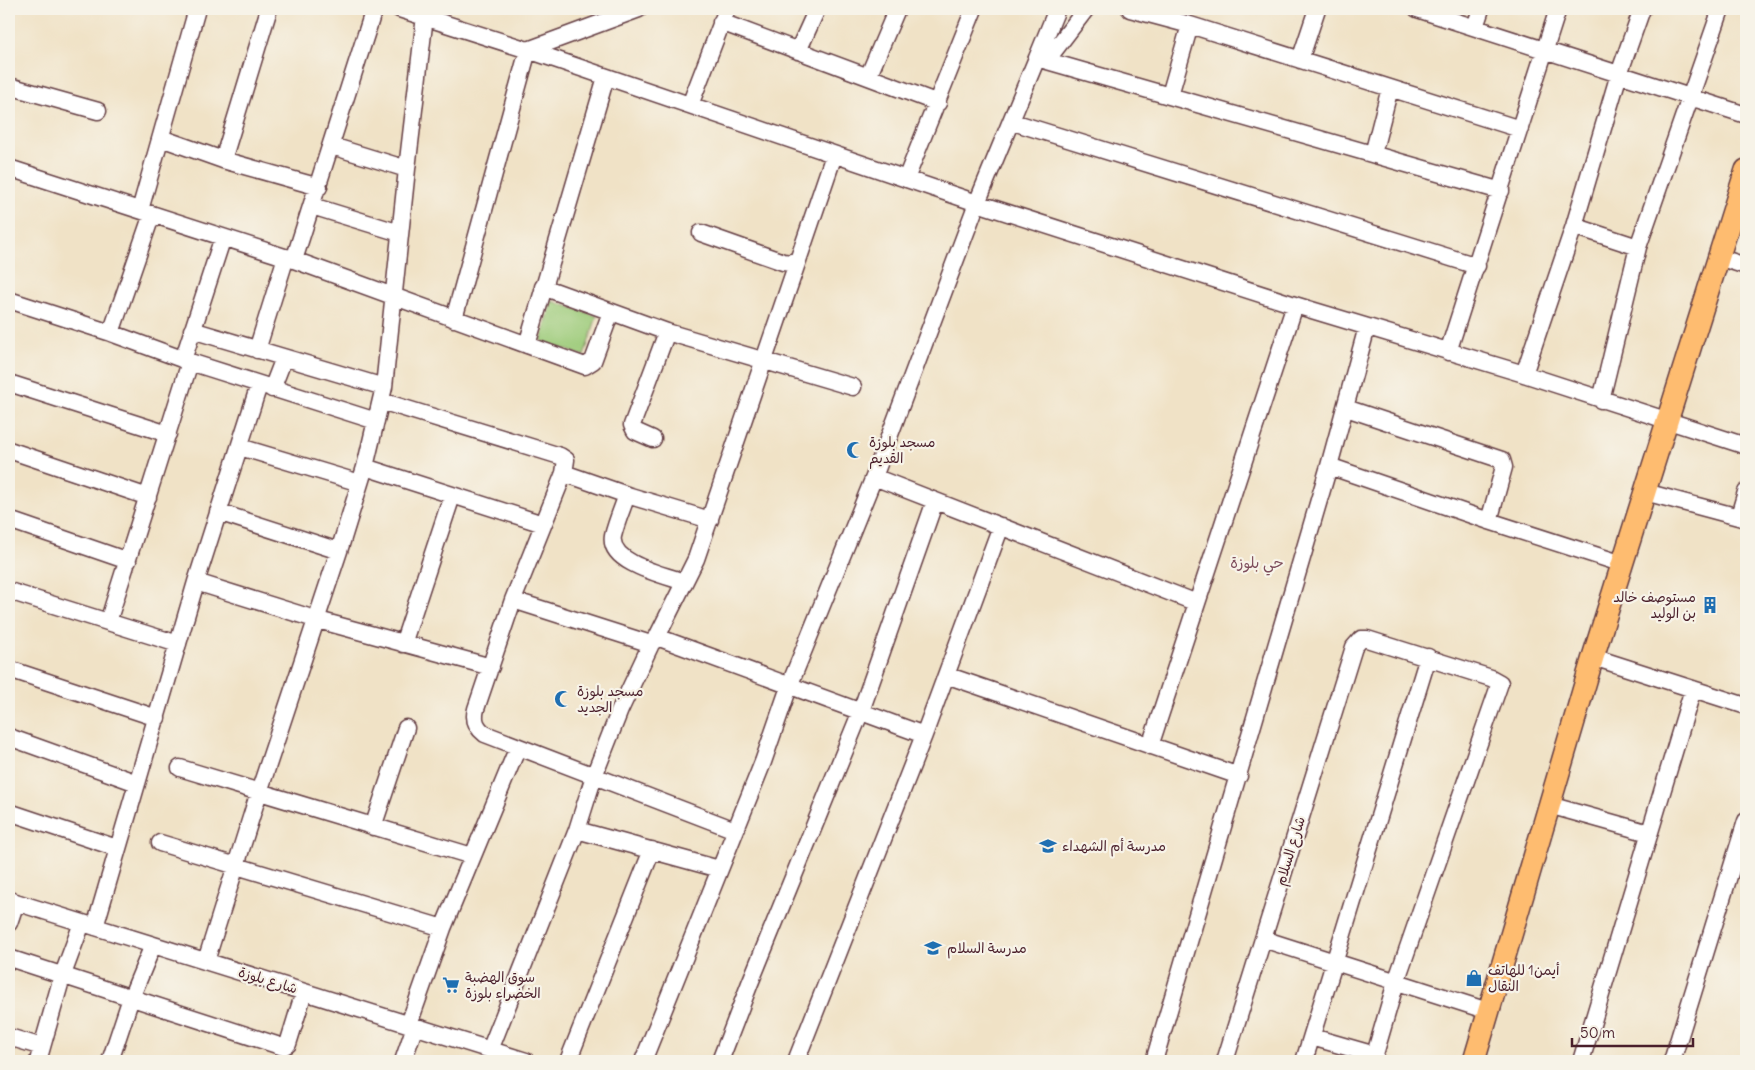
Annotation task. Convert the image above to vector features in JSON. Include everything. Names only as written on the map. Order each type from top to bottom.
[{"type":"main road","points":[[1474,1061],[1593,657],[1746,170]]},
{"type":"street","points":[[111,332],[146,212],[161,138],[197,9]]},
{"type":"street","points":[[223,160],[269,9]]},
{"type":"street","points":[[257,350],[290,259],[319,187],[374,9]]},
{"type":"street","points":[[399,9],[528,50],[977,203],[1295,305],[1524,374],[1746,446]]},
{"type":"street","points":[[528,50],[640,9]]},
{"type":"street","points":[[798,51],[816,9]]},
{"type":"street","points":[[868,77],[897,9]]},
{"type":"street","points":[[906,179],[974,9]]},
{"type":"street","points":[[643,1061],[763,762],[790,684],[874,477],[977,203],[1042,59],[1057,9]]},
{"type":"street","points":[[1042,59],[1086,9]]},
{"type":"street","points":[[1130,9],[1190,25],[1520,129]]},
{"type":"street","points":[[1300,60],[1317,9]]},
{"type":"street","points":[[1417,9],[1692,96],[1746,115]]},
{"type":"street","points":[[1475,27],[1481,9]]},
{"type":"street","points":[[1448,352],[1558,9]]},
{"type":"street","points":[[1524,374],[1574,226],[1619,74],[1642,9]]},
{"type":"street","points":[[1601,400],[1638,247],[1721,9]]},
{"type":"street","points":[[206,961],[259,792],[318,620],[360,483],[383,394],[425,16]]},
{"type":"street","points":[[690,105],[724,16],[798,51],[938,103]]},
{"type":"street","points":[[1170,95],[1190,25]]},
{"type":"street","points":[[454,319],[528,50]]},
{"type":"street","points":[[1042,59],[1501,190]]},
{"type":"street","points":[[527,344],[606,77]]},
{"type":"street","points":[[9,86],[98,111]]},
{"type":"street","points":[[1374,154],[1390,88]]},
{"type":"street","points":[[1013,122],[1477,266]]},
{"type":"street","points":[[161,138],[223,160],[319,187]]},
{"type":"street","points":[[332,146],[407,169]]},
{"type":"street","points":[[490,1050],[577,830],[594,776],[620,710],[696,560],[834,155]]},
{"type":"street","points":[[9,168],[290,259],[585,366],[589,365],[593,360],[611,312]]},
{"type":"street","points":[[312,206],[400,232]]},
{"type":"street","points":[[1574,226],[1638,247]]},
{"type":"street","points":[[702,233],[783,262],[791,262],[798,259]]},
{"type":"street","points":[[108,622],[168,434],[187,361],[192,330],[223,237]]},
{"type":"street","points":[[1718,257],[1746,266]]},
{"type":"street","points":[[544,287],[667,332],[763,362],[853,387]]},
{"type":"street","points":[[9,300],[111,332],[187,361],[376,421]]},
{"type":"street","points":[[1150,746],[1295,305]]},
{"type":"street","points":[[1154,1061],[1346,408],[1367,327]]},
{"type":"street","points":[[192,330],[284,358],[560,456],[566,460],[564,473],[513,600],[476,708],[476,724],[485,734],[735,830]]},
{"type":"street","points":[[653,439],[635,431],[632,425],[667,332]]},
{"type":"street","points":[[9,1037],[40,1054],[62,977],[88,925],[117,848],[196,582],[240,447],[266,387],[284,358]]},
{"type":"street","points":[[9,383],[168,434]]},
{"type":"street","points":[[1346,408],[1502,460],[1502,475],[1489,521]]},
{"type":"street","points":[[240,447],[360,483]]},
{"type":"street","points":[[9,450],[148,497]]},
{"type":"street","points":[[1329,466],[1489,521],[1623,564]]},
{"type":"street","points":[[364,467],[543,524]]},
{"type":"street","points":[[564,473],[627,495],[710,520]]},
{"type":"street","points":[[874,477],[1197,603]]},
{"type":"street","points":[[1645,492],[1743,518],[1746,492]]},
{"type":"street","points":[[627,495],[613,538],[616,551],[627,561],[684,582]]},
{"type":"street","points":[[404,644],[452,496]]},
{"type":"street","points":[[720,1061],[861,711],[934,501]]},
{"type":"street","points":[[218,512],[339,551]]},
{"type":"street","points":[[9,520],[128,561]]},
{"type":"street","points":[[796,1061],[924,735],[1001,526]]},
{"type":"street","points":[[196,582],[318,620],[491,667]]},
{"type":"street","points":[[9,591],[178,644]]},
{"type":"street","points":[[513,600],[654,640],[790,684],[924,735]]},
{"type":"street","name":"شارع السلام","points":[[1226,1061],[1356,642],[1367,639],[1428,657]]},
{"type":"street","points":[[1304,1061],[1428,657],[1497,680],[1500,682],[1499,689],[1396,982],[1374,1058],[1312,1037]]},
{"type":"street","points":[[1593,657],[1746,706]]},
{"type":"street","points":[[9,669],[157,718]]},
{"type":"street","points":[[946,675],[1239,776]]},
{"type":"street","points":[[1581,1061],[1693,688]]},
{"type":"street","points":[[372,827],[406,728]]},
{"type":"street","points":[[9,737],[137,783]]},
{"type":"street","points":[[403,1061],[443,928],[518,747]]},
{"type":"street","points":[[180,768],[472,856]]},
{"type":"street","points":[[1550,805],[1649,833]]},
{"type":"street","points":[[9,812],[117,848]]},
{"type":"street","points":[[1672,1061],[1746,821]]},
{"type":"street","points":[[577,830],[719,869]]},
{"type":"street","points":[[160,843],[443,928]]},
{"type":"street","points":[[568,1061],[652,850]]},
{"type":"street","points":[[9,923],[12,901]]},
{"type":"street","name":"شارع بلوزة","points":[[12,901],[526,1061]]},
{"type":"street","points":[[1263,939],[1488,1011]]},
{"type":"street","points":[[110,1061],[131,998],[153,945]]},
{"type":"street","points":[[9,958],[62,977],[283,1047],[288,1044],[304,992]]},
{"type":"green space","points":[[552,301],[597,316],[584,356],[541,341]]},
{"type":"place","name":"مسجد بلوزة القديم","points":[[855,450]]},
{"type":"place","name":"مستوصف خالد بن الوليد","points":[[1710,605]]},
{"type":"place","name":"مسجد بلوزة الجديد","points":[[563,699]]},
{"type":"place","name":"مدرسة أم الشهداء","points":[[1048,846]]},
{"type":"place","name":"مدرسة السلام","points":[[933,948]]},
{"type":"place","name":"أيمن1 للهاتف النقال","points":[[1474,978]]},
{"type":"place","name":"سوق الهضبة الخضراء بلوزة","points":[[451,985]]},
{"type":"district","name":"حي بلوزة","points":[[1257,563]]}]
